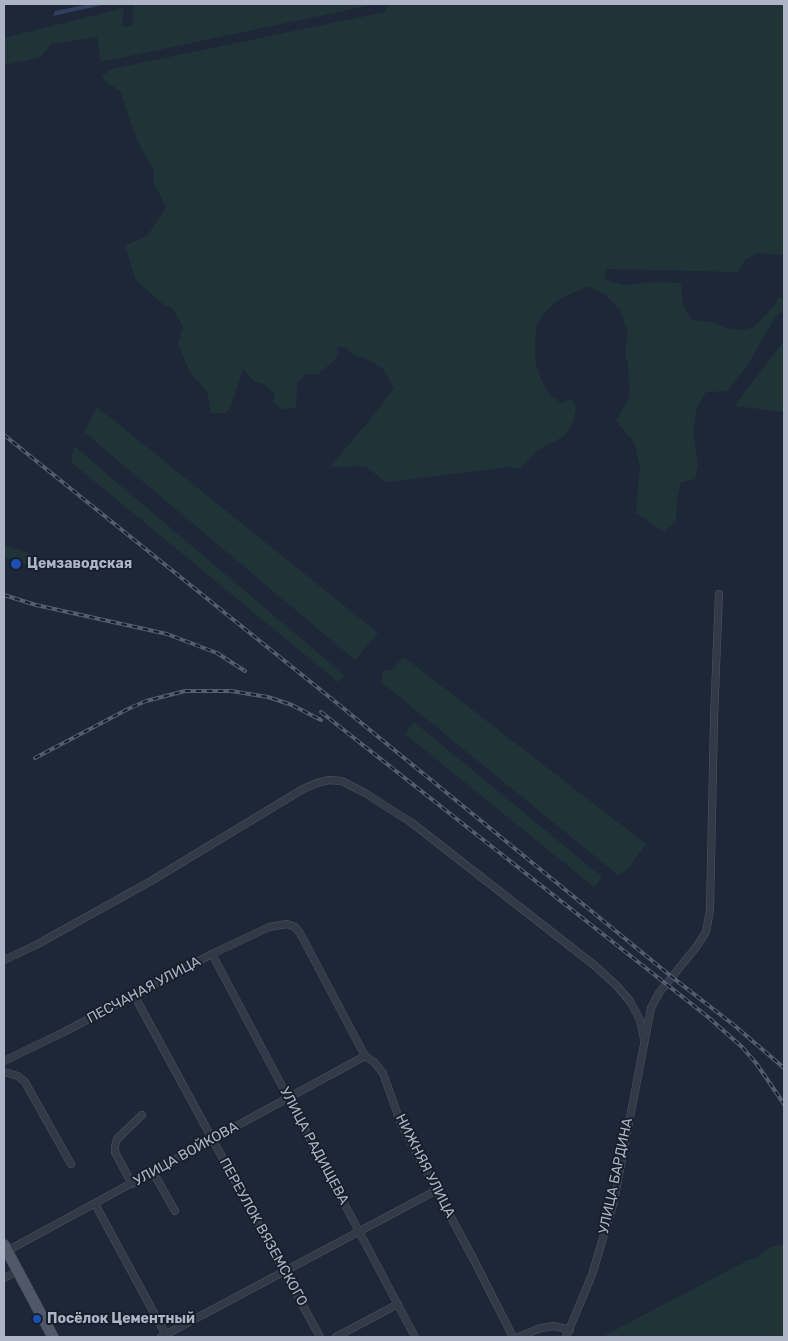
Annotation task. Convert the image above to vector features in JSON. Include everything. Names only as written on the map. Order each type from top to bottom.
[{"type":"main road","points":[[6,1248],[53,1337]]},
{"type":"street","name":"УЛИЦА БАРДИНА","points":[[568,1334],[592,1275],[614,1201],[651,1008],[659,993],[706,932],[710,910],[719,594]]},
{"type":"street","points":[[4,960],[151,881],[303,789],[329,780],[342,781],[365,793],[412,823],[594,965],[630,1000],[640,1020],[644,1039]]},
{"type":"street","name":"ПЕСЧАНАЯ УЛИЦА","points":[[4,1062],[212,954],[269,927],[287,924]]},
{"type":"street","name":"НИЖНЯЯ УЛИЦА","points":[[287,924],[295,927],[300,933],[365,1056],[374,1062],[383,1073],[401,1124],[513,1337]]},
{"type":"street","name":"УЛИЦА РАДИЩЕВА","points":[[212,954],[415,1337]]},
{"type":"street","name":"ПЕРЕУЛОК ВЯЗЕМСКОГО","points":[[134,996],[320,1337]]},
{"type":"street","name":"УЛИЦА ВОЙКОВА","points":[[6,1248],[95,1204],[365,1056]]},
{"type":"street","points":[[4,1072],[18,1076],[25,1082],[71,1164]]},
{"type":"street","points":[[132,1184],[115,1152],[115,1146],[117,1139],[142,1115]]},
{"type":"street","points":[[152,1172],[175,1211]]},
{"type":"street","points":[[95,1204],[165,1336],[437,1190]]},
{"type":"street","points":[[4,1278],[18,1271]]},
{"type":"street","points":[[336,1337],[398,1304]]},
{"type":"street","points":[[518,1337],[541,1328],[554,1326],[568,1334]]},
{"type":"green space","points":[[376,4],[101,62],[97,37],[51,44],[41,57],[5,65],[4,63],[4,38],[124,8],[122,26],[133,26],[133,5]]},
{"type":"green space","points":[[388,4],[784,4],[784,255],[760,253],[746,259],[738,272],[605,269],[605,279],[622,285],[658,282],[681,283],[683,305],[692,320],[716,323],[725,328],[742,330],[754,327],[775,305],[779,297],[784,299],[784,310],[776,316],[748,364],[727,391],[706,392],[697,407],[693,431],[698,465],[695,479],[681,482],[677,499],[676,521],[664,532],[636,513],[640,467],[634,442],[616,421],[630,396],[628,365],[625,354],[628,333],[620,309],[605,295],[589,286],[563,297],[550,307],[537,323],[535,360],[540,377],[549,394],[561,403],[573,399],[576,408],[573,422],[564,436],[537,451],[520,469],[509,467],[386,482],[365,466],[330,467],[394,388],[383,369],[367,359],[354,355],[346,348],[337,347],[338,356],[329,365],[317,375],[306,374],[297,383],[296,408],[282,409],[273,402],[275,395],[266,385],[255,382],[243,369],[231,406],[226,413],[211,413],[207,392],[190,372],[178,344],[183,327],[173,309],[163,304],[136,280],[125,246],[148,235],[166,207],[153,181],[154,171],[136,138],[120,91],[105,81],[102,76],[111,69],[385,12]]},
{"type":"green space","points":[[784,341],[784,412],[735,406],[735,405]]},
{"type":"green space","points":[[97,407],[378,633],[355,660],[84,432]]},
{"type":"green space","points":[[74,446],[344,675],[338,682],[71,462]]},
{"type":"green space","points":[[4,545],[33,555],[39,561],[39,568],[4,557]]},
{"type":"green space","points":[[404,657],[646,844],[628,869],[618,875],[381,682],[383,671],[391,670]]},
{"type":"green space","points":[[414,722],[602,877],[594,887],[405,734]]},
{"type":"green space","points":[[784,1244],[784,1337],[602,1337],[748,1260],[753,1260],[771,1247]]},
{"type":"water","points":[[89,4],[107,4],[53,16],[55,11]]},
{"type":"railway","points":[[4,435],[343,708],[672,977],[735,1026],[784,1068]]},
{"type":"railway","points":[[4,595],[36,605],[167,634],[217,653],[245,671]]},
{"type":"railway","points":[[35,758],[128,709],[146,701],[185,691],[231,691],[268,697],[292,705],[321,720]]},
{"type":"railway","points":[[321,712],[708,1017],[742,1047],[756,1063],[784,1104]]},
{"type":"place","name":"Цемзаводская","points":[[16,564]]},
{"type":"place","name":"Посёлок Цементный","points":[[37,1319]]}]
